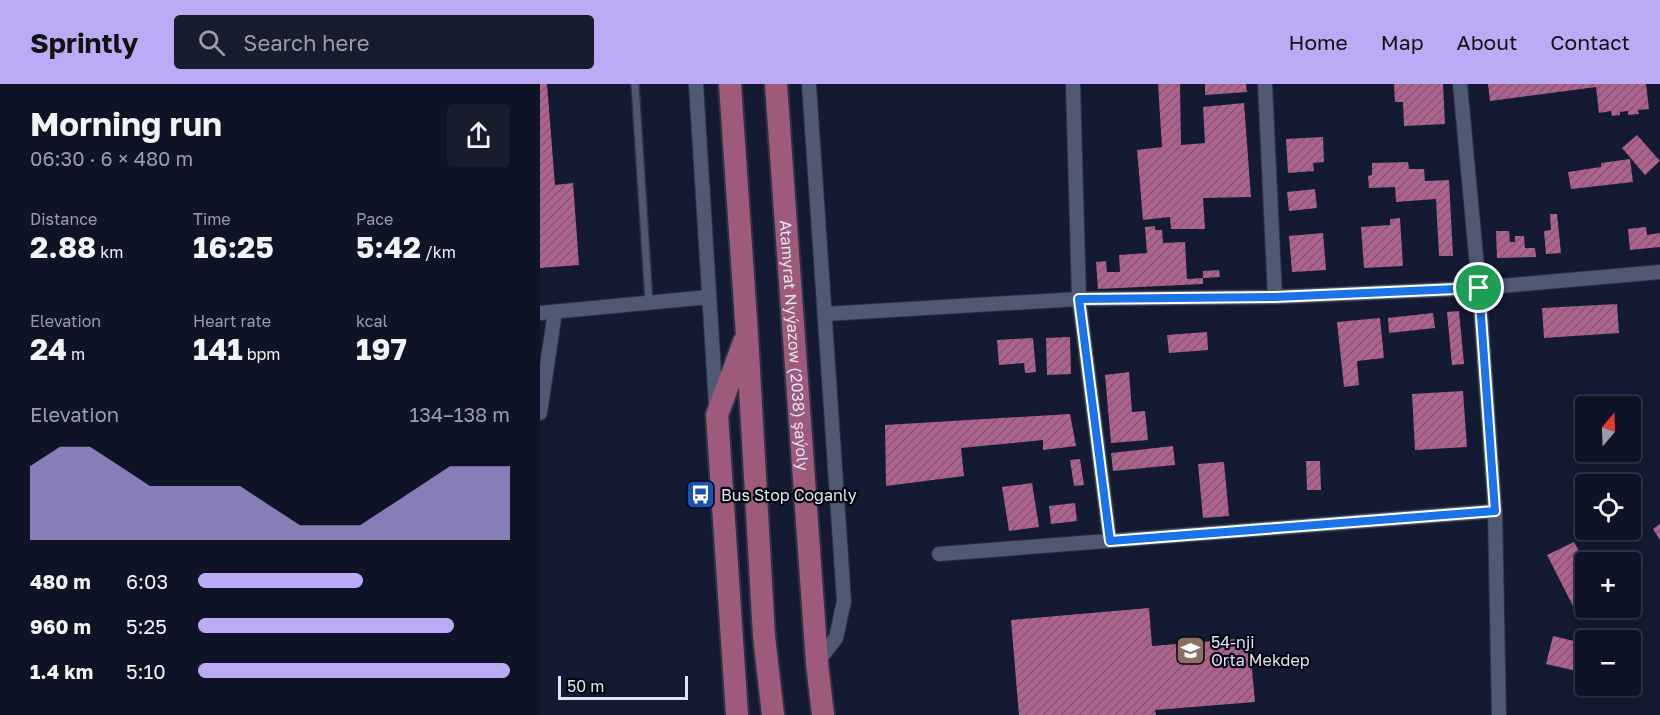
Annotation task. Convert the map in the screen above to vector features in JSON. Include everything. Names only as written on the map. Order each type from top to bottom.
[{"type":"main road","points":[[730,84],[764,636],[773,715]]},
{"type":"main road","name":"Atamyrat Nyýazow (2038) şaýoly","points":[[776,84],[817,663],[823,715]]},
{"type":"main road","points":[[737,715],[717,415],[747,335]]},
{"type":"main road","points":[[728,577],[764,636]]},
{"type":"street","points":[[696,84],[717,415]]},
{"type":"street","points":[[809,84],[844,601],[836,638],[817,663]]},
{"type":"street","points":[[1073,84],[1079,299],[1110,541]]},
{"type":"street","points":[[1265,84],[1275,297]]},
{"type":"street","points":[[1460,84],[1479,288],[1495,511],[1499,715]]},
{"type":"street","points":[[825,314],[1079,299],[1275,297],[1479,288],[1660,272]]},
{"type":"street","points":[[540,313],[709,297]]},
{"type":"street","points":[[540,413],[555,312]]},
{"type":"street","points":[[939,554],[1495,511]]},
{"type":"lane","points":[[635,84],[650,302]]},
{"type":"building","points":[[540,84],[547,84],[555,185],[573,183],[579,265],[540,268]]},
{"type":"building","points":[[1158,84],[1180,84],[1181,145],[1205,143],[1203,107],[1244,103],[1251,197],[1203,198],[1205,229],[1171,229],[1170,217],[1143,220],[1137,150],[1162,147]]},
{"type":"building","points":[[1205,84],[1246,84],[1247,92],[1205,95]]},
{"type":"building","points":[[1394,84],[1443,84],[1445,124],[1404,126],[1403,102],[1395,102]]},
{"type":"building","points":[[1488,84],[1646,84],[1649,109],[1638,110],[1639,114],[1628,115],[1628,111],[1612,116],[1611,111],[1599,113],[1596,87],[1490,101]]},
{"type":"building","points":[[1637,135],[1660,161],[1645,175],[1622,148]]},
{"type":"building","points":[[1323,137],[1324,162],[1313,163],[1314,171],[1288,173],[1286,139]]},
{"type":"building","points":[[1630,159],[1633,182],[1571,189],[1568,172],[1601,167],[1601,163]]},
{"type":"building","points":[[1408,162],[1409,169],[1424,169],[1425,181],[1449,180],[1453,256],[1439,256],[1436,199],[1396,202],[1395,187],[1369,188],[1368,176],[1372,175],[1372,163]]},
{"type":"building","points":[[1315,189],[1317,208],[1289,211],[1287,192]]},
{"type":"building","points":[[1550,214],[1557,214],[1561,253],[1546,254],[1544,231],[1551,230]]},
{"type":"building","points":[[1400,218],[1403,266],[1364,268],[1361,227],[1390,225],[1390,219]]},
{"type":"building","points":[[1155,226],[1155,230],[1162,230],[1163,243],[1185,242],[1187,279],[1203,278],[1203,284],[1098,289],[1096,262],[1106,261],[1107,272],[1120,272],[1119,255],[1147,253],[1145,227]]},
{"type":"building","points":[[1646,227],[1647,235],[1660,233],[1660,247],[1630,250],[1628,229]]},
{"type":"building","points":[[1496,231],[1509,231],[1510,242],[1515,242],[1515,236],[1524,236],[1525,248],[1535,248],[1536,257],[1497,258]]},
{"type":"building","points":[[1323,233],[1326,270],[1292,272],[1289,236]]},
{"type":"building","points":[[1219,270],[1220,277],[1203,278],[1203,271]]},
{"type":"building","points":[[1617,304],[1619,333],[1544,338],[1542,308]]},
{"type":"building","points":[[1459,311],[1464,364],[1452,365],[1447,312]]},
{"type":"building","points":[[1433,313],[1435,328],[1389,333],[1388,318]]},
{"type":"building","points":[[1380,318],[1384,358],[1357,361],[1359,385],[1344,387],[1337,322]]},
{"type":"building","points":[[1207,332],[1208,350],[1169,353],[1167,335]]},
{"type":"building","points":[[1070,337],[1071,374],[1047,375],[1046,338]]},
{"type":"building","points":[[1033,338],[1036,372],[1025,373],[1024,363],[999,365],[997,340]]},
{"type":"building","points":[[1129,372],[1132,412],[1145,411],[1148,440],[1111,443],[1105,375]]},
{"type":"building","points":[[1463,391],[1467,447],[1415,450],[1412,394]]},
{"type":"building","points":[[1070,414],[1076,446],[1043,450],[1043,440],[961,448],[964,476],[886,486],[885,425]]},
{"type":"building","points":[[1173,446],[1175,465],[1113,471],[1111,453]]},
{"type":"building","points":[[1080,459],[1084,485],[1074,486],[1070,460]]},
{"type":"building","points":[[1306,461],[1320,461],[1321,490],[1307,490]]},
{"type":"building","points":[[1224,462],[1229,516],[1203,518],[1198,464]]},
{"type":"building","points":[[1032,483],[1039,527],[1009,531],[1002,487]]},
{"type":"building","points":[[1075,503],[1077,521],[1051,524],[1049,506]]},
{"type":"building","points":[[1660,524],[1660,540],[1653,529]]},
{"type":"building","points":[[1574,542],[1579,552],[1575,552],[1575,610],[1547,555]]},
{"type":"building","points":[[1149,608],[1152,646],[1249,638],[1255,702],[1155,710],[1156,715],[1019,715],[1011,620]]},
{"type":"building","points":[[1553,636],[1575,641],[1575,671],[1546,664]]},
{"type":"place","name":"Bus Stop Coganly","points":[[700,495]]},
{"type":"place","name":"54-nji Orta Mekdep","points":[[1190,651]]},
{"type":"route","points":[[1479,288],[1495,511],[1110,541],[1079,299],[1275,297],[1479,288]]}]
